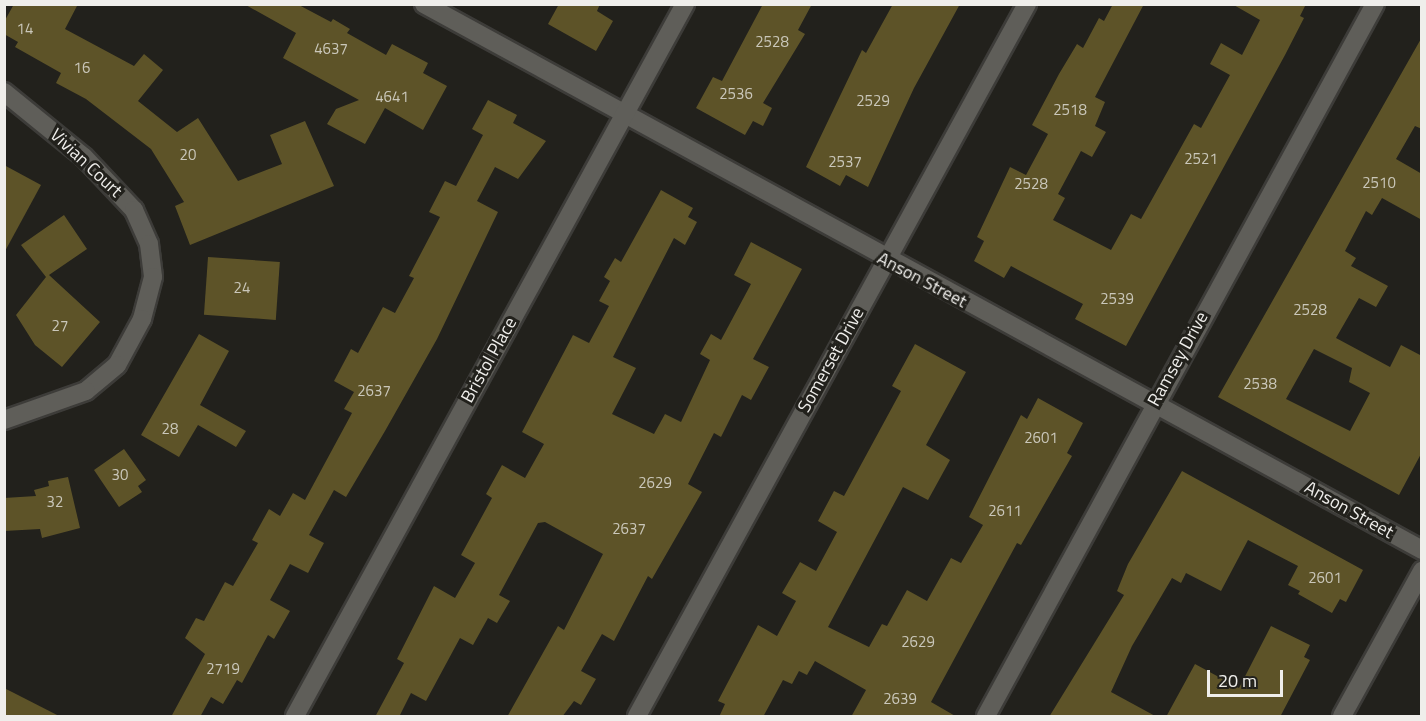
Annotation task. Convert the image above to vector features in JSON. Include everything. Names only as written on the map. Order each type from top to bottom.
[{"type":"street","name":"Anson Street","points":[[424,4],[885,260],[1422,550]]},
{"type":"street","name":"Bristol Place","points":[[295,717],[685,4]]},
{"type":"street","name":"Somerset Drive","points":[[638,717],[885,260],[1027,4]]},
{"type":"street","name":"Ramsey Drive","points":[[986,717],[1154,404],[1375,4]]},
{"type":"street","name":"Vivian Court","points":[[4,92],[84,157],[134,210],[149,244],[153,277],[142,319],[117,365],[86,391],[4,420]]},
{"type":"street","points":[[1342,717],[1422,571]]},
{"type":"building","points":[[14,4],[78,4],[65,29],[134,66],[144,54],[163,70],[138,101],[177,132],[198,118],[238,181],[282,164],[270,135],[305,121],[334,186],[190,245],[175,206],[184,202],[151,149],[86,99],[56,83],[61,73],[15,47],[18,42],[4,34],[4,22]]},
{"type":"building","points":[[244,4],[297,4],[331,22],[333,19],[350,29],[347,33],[386,55],[392,44],[428,63],[423,73],[447,86],[423,130],[385,108],[365,144],[327,124],[336,109],[359,100],[283,58],[296,33]]},
{"type":"building","points":[[559,4],[600,4],[597,11],[613,21],[596,51],[548,24]]},
{"type":"building","points":[[763,4],[812,4],[798,30],[805,34],[763,103],[772,108],[763,126],[753,121],[745,135],[696,108],[713,77],[722,81]]},
{"type":"building","points":[[893,4],[960,4],[914,88],[868,187],[846,175],[840,186],[806,167],[862,50],[866,53]]},
{"type":"building","points":[[1113,4],[1144,4],[1095,97],[1105,102],[1095,126],[1106,132],[1092,157],[1081,151],[1058,194],[1065,198],[1053,220],[1111,250],[1131,214],[1141,219],[1194,124],[1201,128],[1230,75],[1210,64],[1221,43],[1242,55],[1260,20],[1232,4],[1306,4],[1300,16],[1304,18],[1285,55],[1126,346],[1075,319],[1083,304],[1011,266],[1004,278],[974,261],[984,241],[977,237],[1010,167],[1026,175],[1048,134],[1032,125],[1059,74],[1077,44],[1083,48],[1099,18],[1104,21]]},
{"type":"building","points":[[1422,37],[1422,129],[1415,126],[1396,159],[1422,174],[1422,220],[1382,198],[1372,215],[1366,211],[1345,251],[1356,258],[1351,266],[1388,286],[1376,307],[1359,298],[1336,338],[1390,367],[1401,345],[1422,356],[1422,452],[1399,495],[1218,397]],"holes":[[[1314,349],[1352,368],[1349,382],[1370,393],[1350,431],[1286,399]]]},
{"type":"building","points":[[488,100],[517,115],[513,123],[546,141],[518,179],[495,167],[477,201],[498,212],[437,339],[385,431],[346,497],[334,490],[309,535],[324,543],[308,573],[290,564],[270,600],[290,611],[274,639],[268,635],[242,683],[237,680],[223,704],[211,697],[200,717],[171,717],[205,654],[185,638],[196,618],[204,621],[225,582],[233,586],[258,543],[252,540],[269,509],[280,516],[293,493],[305,500],[352,413],[344,409],[354,392],[334,381],[351,349],[358,353],[383,307],[395,313],[414,278],[409,276],[440,217],[429,212],[445,181],[456,186],[483,135],[472,129]]},
{"type":"building","points":[[4,165],[41,185],[4,253]]},
{"type":"building","points":[[661,190],[693,208],[688,217],[697,222],[685,245],[674,238],[613,357],[636,368],[612,414],[654,434],[665,414],[681,422],[710,360],[700,354],[711,334],[721,340],[751,284],[734,275],[751,242],[802,269],[753,359],[769,367],[751,400],[742,395],[721,437],[714,433],[688,484],[702,492],[652,579],[648,576],[614,641],[602,634],[581,671],[596,679],[581,705],[574,701],[562,717],[507,717],[558,626],[564,630],[603,554],[545,522],[538,523],[499,595],[510,601],[497,623],[488,618],[473,645],[460,638],[426,701],[411,693],[399,717],[375,717],[404,663],[397,659],[434,586],[455,598],[475,563],[461,555],[492,498],[486,494],[502,465],[525,478],[544,444],[522,432],[573,335],[589,343],[609,306],[599,301],[610,281],[604,277],[615,258],[621,262]]},
{"type":"building","points":[[64,215],[87,249],[49,275],[100,322],[62,367],[35,345],[16,315],[46,277],[21,245]]},
{"type":"building","points":[[208,257],[280,262],[276,320],[204,315]]},
{"type":"building","points":[[199,334],[229,351],[200,405],[246,431],[236,447],[198,425],[179,457],[141,435]]},
{"type":"building","points":[[915,344],[966,372],[926,445],[950,460],[928,500],[903,487],[828,627],[869,647],[882,624],[887,626],[907,590],[927,601],[951,558],[961,563],[983,525],[969,517],[1021,415],[1027,419],[1038,398],[1083,423],[1067,453],[1072,456],[1021,545],[1017,543],[931,702],[957,717],[851,717],[866,690],[815,661],[807,675],[799,671],[792,684],[783,680],[763,717],[719,717],[725,704],[718,701],[758,625],[777,636],[796,601],[782,593],[800,562],[816,571],[837,532],[818,521],[834,491],[844,496],[901,391],[892,386]]},
{"type":"building","points":[[124,449],[146,480],[138,486],[142,492],[119,507],[94,470]]},
{"type":"building","points":[[1182,471],[1363,570],[1346,602],[1340,599],[1332,613],[1298,594],[1300,591],[1288,585],[1298,566],[1248,540],[1221,591],[1186,573],[1181,583],[1172,578],[1132,646],[1111,692],[1157,717],[1049,717],[1124,595],[1117,591],[1128,564]]},
{"type":"building","points":[[68,477],[80,528],[42,538],[40,529],[4,531],[4,498],[36,496],[34,490],[49,486],[48,481]]},
{"type":"building","points":[[1271,626],[1310,645],[1304,657],[1310,660],[1280,717],[1166,717],[1195,664],[1239,688]]},
{"type":"building","points":[[4,688],[14,693],[61,717],[4,717]]}]
